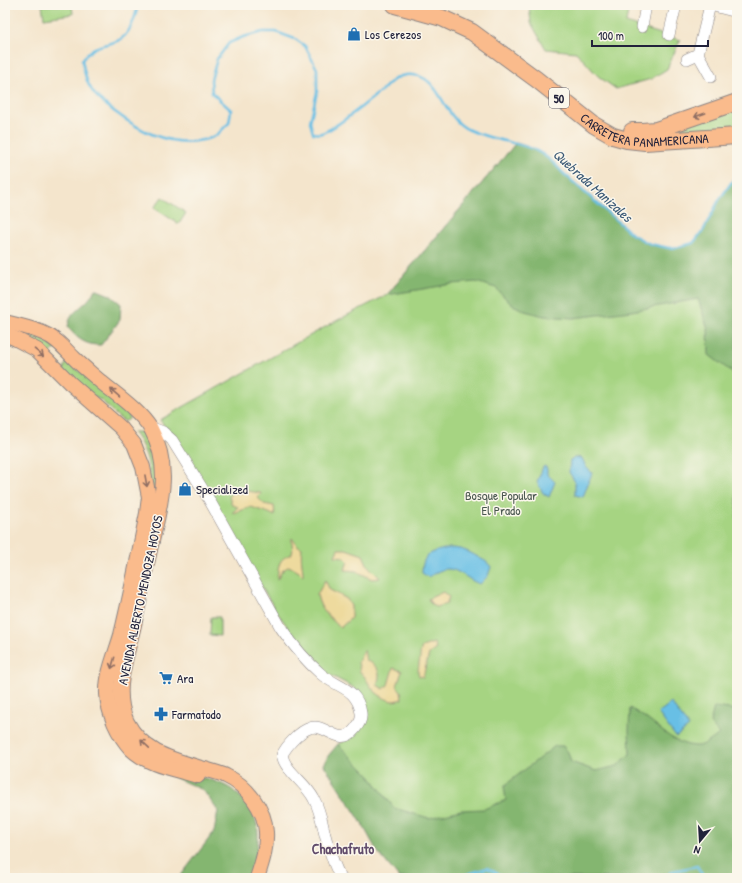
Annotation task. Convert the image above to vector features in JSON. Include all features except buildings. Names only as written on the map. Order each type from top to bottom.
[{"type":"highway","name":"CARRETERA PANAMERICANA","points":[[395,5],[442,18],[472,32],[524,70],[594,125],[614,136],[627,140],[645,142],[737,136]]},
{"type":"highway","name":"CARRETERA PANAMERICANA","points":[[431,5],[465,16],[485,27],[600,118],[622,129],[642,132],[656,130],[737,102]]},
{"type":"main road","name":"AVENIDA ALBERTO MENDOZA HOYOS","points":[[5,322],[44,333],[60,343],[140,415],[150,427],[155,438],[163,463],[162,499],[121,678],[120,693],[122,706],[128,722],[136,735],[149,748],[162,756],[226,776],[240,785],[251,796],[261,812],[266,830],[266,845],[262,865],[257,878]]},
{"type":"main road","name":"AVENIDA ALBERTO MENDOZA HOYOS","points":[[5,334],[16,338],[37,350],[121,428],[134,444],[143,467],[148,497],[147,513],[126,612],[109,676],[107,693],[110,710],[119,733],[130,748],[146,760],[220,784],[235,791],[254,814],[259,832],[255,862],[249,878]]},
{"type":"main road","points":[[58,370],[65,362],[75,358]]},
{"type":"main road","points":[[121,428],[133,430],[150,427]]},
{"type":"street","points":[[642,27],[646,5]]},
{"type":"street","points":[[669,35],[676,5]]},
{"type":"street","points":[[711,77],[698,54],[710,5],[737,12]]},
{"type":"street","points":[[687,59],[698,54]]},
{"type":"street","points":[[150,427],[163,432],[172,440],[207,496],[273,614],[291,643],[321,674],[336,685],[351,693],[358,702],[361,712],[361,721],[352,733],[346,736],[338,736],[321,728],[312,727],[304,731],[284,750],[282,755],[286,766],[306,786],[314,798],[320,812],[333,860],[341,878]]},
{"type":"green space","points":[[42,5],[72,5],[73,14],[44,18]]},
{"type":"green space","points":[[529,5],[629,5],[626,23],[680,40],[667,69],[651,79],[616,89],[598,76],[576,52],[546,49],[531,23]]},
{"type":"green space","points":[[737,107],[737,132],[646,135]]},
{"type":"green space","name":"Bosque Popular El Prado","points":[[516,143],[530,148],[548,158],[633,235],[650,244],[669,248],[680,247],[693,243],[703,231],[719,200],[737,177],[737,878],[530,878],[394,808],[369,775],[338,744],[355,735],[362,699],[353,687],[326,673],[306,652],[276,611],[171,435],[160,420],[334,322],[387,295]]},
{"type":"green space","points":[[516,143],[530,148],[548,158],[633,235],[650,244],[669,248],[680,247],[693,243],[703,231],[719,200],[737,177],[737,376],[709,355],[708,329],[698,299],[631,311],[573,318],[544,316],[525,311],[511,304],[496,288],[476,282],[452,284],[387,295]]},
{"type":"green space","points":[[162,197],[186,213],[179,224],[154,208]]},
{"type":"green space","points":[[95,289],[110,295],[121,304],[120,320],[101,345],[86,343],[74,335],[68,327],[70,318],[89,299]]},
{"type":"green space","points":[[13,331],[35,334],[57,349],[53,350],[48,357],[33,341]]},
{"type":"green space","points":[[67,362],[105,391],[129,415],[129,419],[124,421],[101,400],[91,396],[63,370]]},
{"type":"green space","points":[[148,429],[153,441],[158,485],[149,513],[149,471],[140,441],[133,432],[144,432]]},
{"type":"green space","points":[[211,617],[220,617],[220,636],[210,635]]},
{"type":"green space","points":[[714,707],[737,710],[737,878],[399,878],[377,851],[360,820],[324,765],[328,756],[338,744],[369,775],[394,808],[429,818],[461,810],[484,809],[506,800],[504,786],[555,746],[563,746],[568,752],[571,762],[596,771],[617,766],[630,754],[630,708],[675,740],[688,745],[701,745],[719,734],[710,723]]},
{"type":"green space","points":[[171,776],[198,777],[218,782],[232,789],[248,805],[258,827],[257,850],[249,878],[179,878],[214,832],[218,811],[203,790]]},
{"type":"sand","points":[[232,491],[239,493],[247,491],[261,493],[258,498],[264,504],[274,506],[275,516],[251,507],[231,514],[238,507],[232,505],[229,497]]},
{"type":"sand","points":[[292,538],[297,545],[302,548],[301,555],[303,576],[289,566],[282,571],[277,580],[281,561],[292,554]]},
{"type":"sand","points":[[338,549],[346,549],[363,555],[368,566],[380,578],[372,579],[356,571],[345,570],[348,561],[344,557],[335,556]]},
{"type":"sand","points":[[325,580],[330,590],[347,599],[351,606],[351,618],[340,628],[323,610],[317,595]]},
{"type":"sand","points":[[443,592],[449,597],[446,604],[437,607],[433,606],[428,599]]},
{"type":"sand","points":[[434,643],[436,649],[429,654],[423,677],[419,676],[418,669],[422,647]]},
{"type":"sand","points":[[364,650],[366,661],[373,664],[379,672],[377,685],[384,689],[388,685],[393,668],[402,671],[397,686],[401,691],[402,699],[393,701],[389,700],[373,690],[360,672],[358,662]]},
{"type":"water","points":[[575,457],[582,458],[586,467],[592,473],[583,497],[575,495],[575,482],[569,472],[570,460]]},
{"type":"water","points":[[545,466],[547,469],[547,474],[555,482],[549,497],[543,493],[537,482],[543,467]]},
{"type":"water","points":[[449,548],[464,550],[486,562],[491,567],[488,576],[480,584],[457,571],[447,569],[428,577],[422,573],[422,566],[429,554]]},
{"type":"water","points":[[671,703],[689,727],[676,737],[658,713]]},
{"type":"waterway","name":"Quebrada Manizales","points":[[138,5],[129,31],[122,39],[90,51],[82,60],[86,79],[96,96],[115,112],[134,125],[153,135],[174,141],[186,142],[211,138],[219,133],[229,123],[231,110],[212,93],[211,80],[217,59],[229,43],[243,37],[263,32],[276,32],[295,39],[305,46],[317,69],[317,92],[310,122],[313,133],[322,133],[335,126],[395,79],[406,75],[417,76],[426,79],[432,85],[448,110],[463,127],[495,139],[526,146],[544,155],[633,235],[650,244],[669,248],[680,247],[693,243],[703,231],[719,200],[737,177]]},
{"type":"waterway","points":[[664,878],[673,871],[697,866],[704,878]]},
{"type":"waterway","points":[[463,878],[465,875],[487,868],[506,878]]},
{"type":"waterway","points":[[510,878],[526,876],[530,878]]},
{"type":"place","name":"Los Cerezos","points":[[354,34]]},
{"type":"place","name":"Specialized","points":[[185,489]]},
{"type":"place","name":"Ara","points":[[166,678]]},
{"type":"place","name":"Farmatodo","points":[[161,714]]},
{"type":"district","name":"Chachafruto","points":[[343,848]]}]
